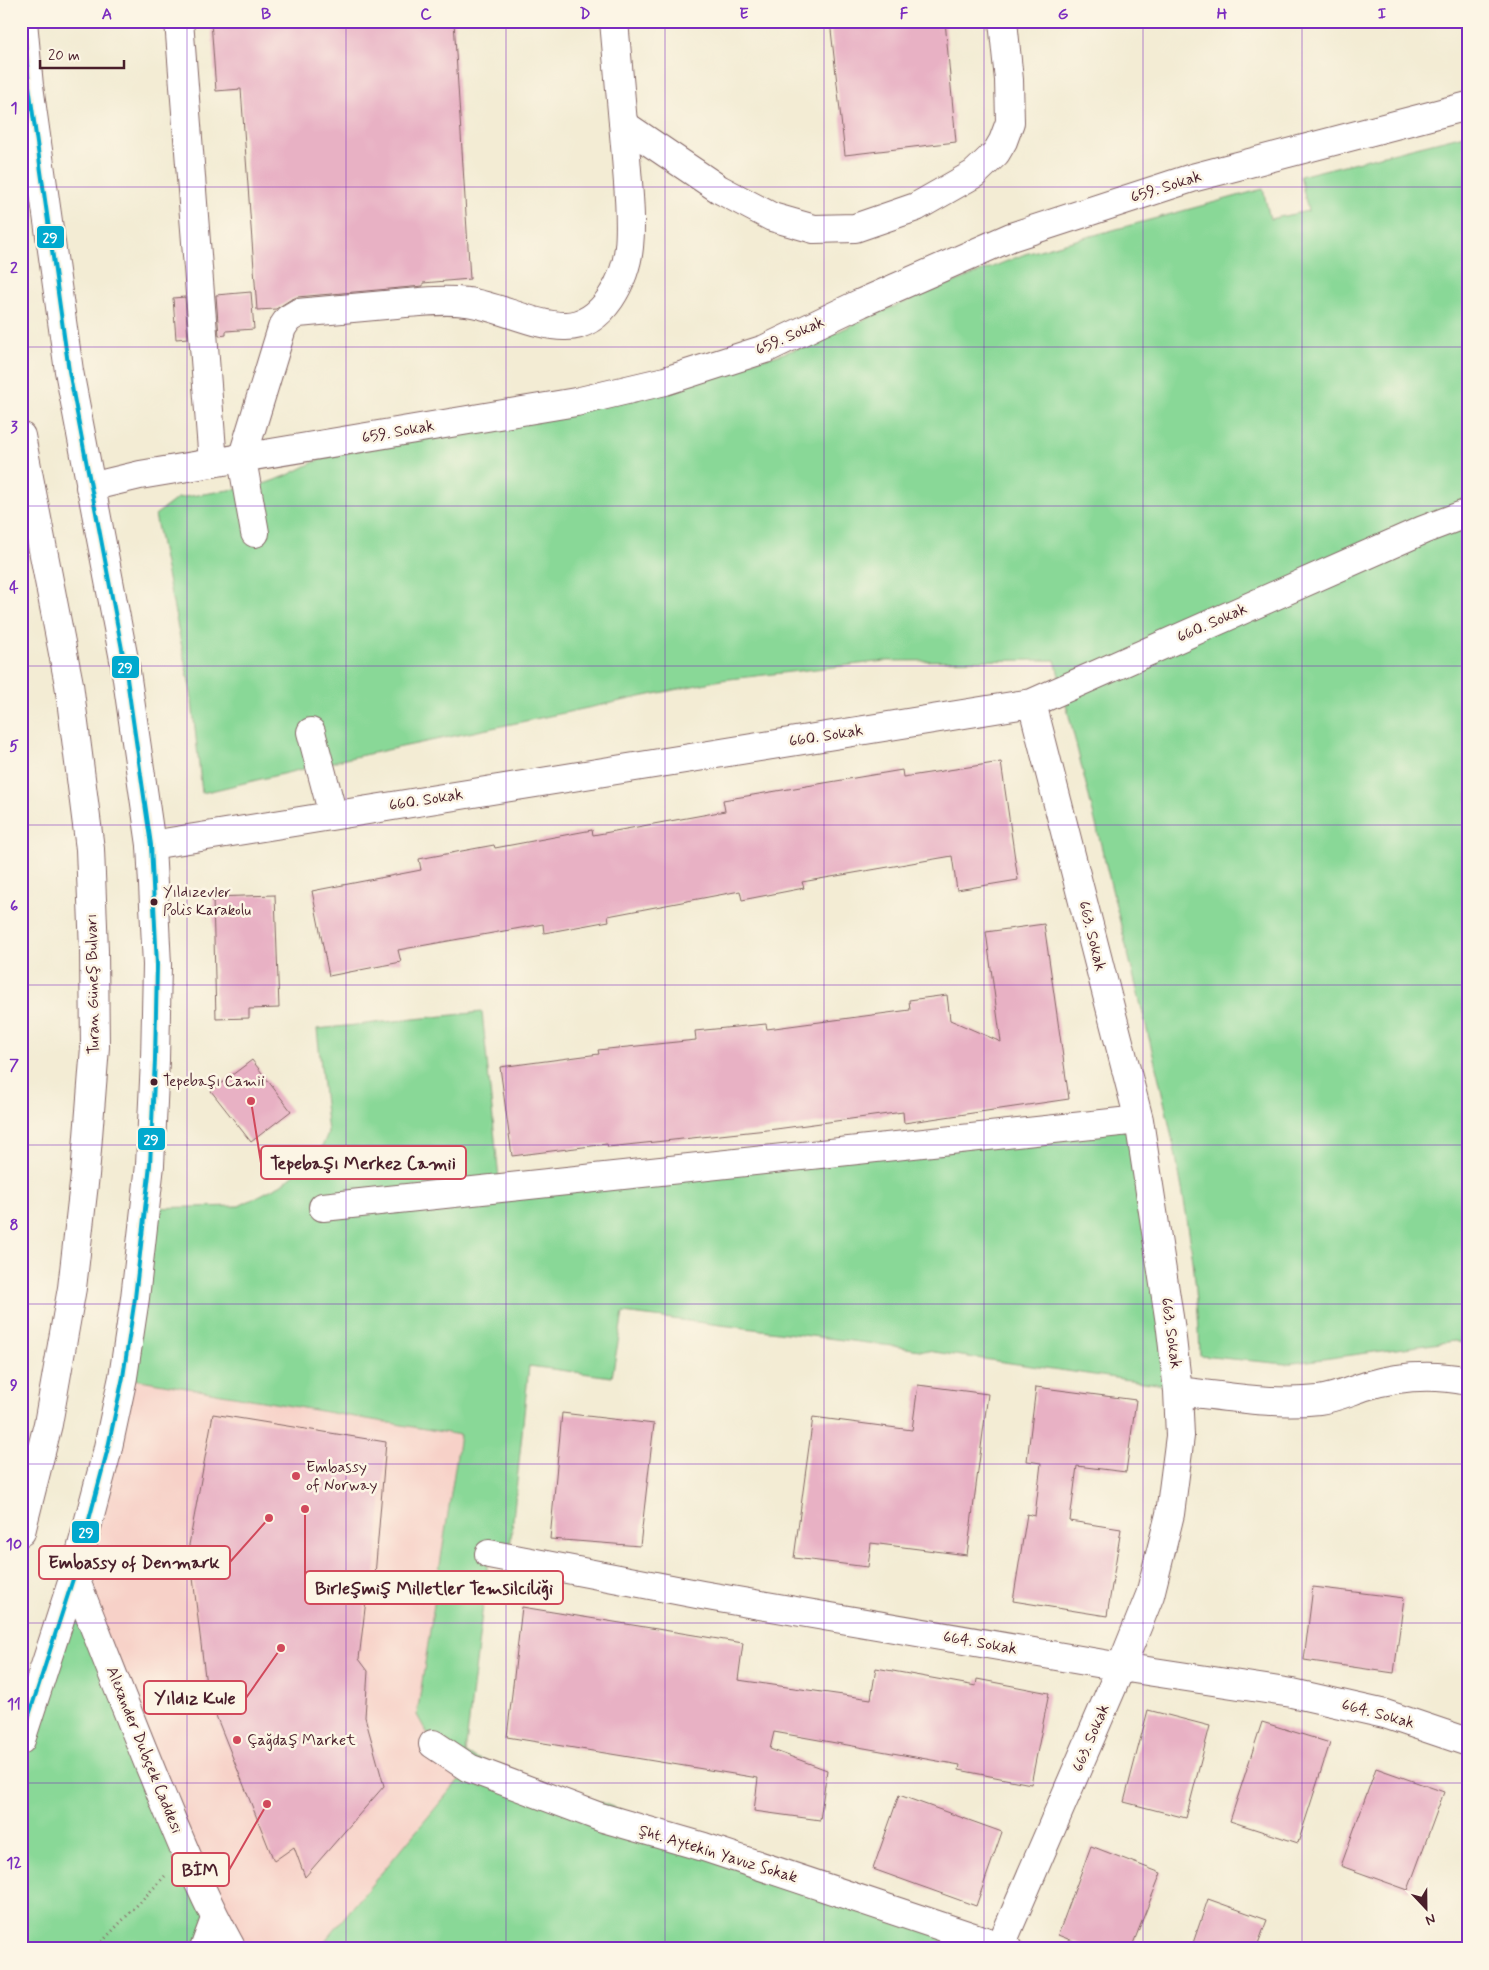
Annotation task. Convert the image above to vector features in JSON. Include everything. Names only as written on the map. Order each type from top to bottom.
[{"type":"street","points":[[21,1740],[74,1576],[107,1452],[122,1377],[135,1298],[146,1208],[155,1060],[157,965],[151,845],[125,664],[69,371],[29,86],[23,21]]},
{"type":"street","points":[[179,21],[213,463]]},
{"type":"street","points":[[255,533],[242,458],[282,328],[288,319],[298,313],[439,300],[467,302],[505,311],[546,324],[567,327],[596,315],[611,300],[623,276],[629,248],[630,205],[614,21]]},
{"type":"street","points":[[623,124],[719,189],[772,217],[814,229],[855,228],[916,207],[974,174],[996,153],[1004,141],[1010,122],[1009,80],[1003,21]]},
{"type":"street","name":"659. Sokak","points":[[90,487],[140,475],[576,402],[665,380],[765,349],[1011,237],[1192,178],[1468,106]]},
{"type":"street","name":"Turan Güneş Bulvarı","points":[[21,1532],[48,1424],[72,1288],[85,1175],[95,1047],[90,849],[69,684],[22,444]]},
{"type":"street","name":"660. Sokak","points":[[151,845],[1032,703],[1423,530],[1468,512]]},
{"type":"street","name":"663. Sokak","points":[[1005,1947],[1150,1595],[1170,1514],[1180,1436],[1178,1391],[1170,1321],[1139,1120],[1032,703]]},
{"type":"street","points":[[311,732],[334,815]]},
{"type":"street","points":[[322,1207],[1139,1120]]},
{"type":"street","points":[[1178,1391],[1299,1402],[1329,1398],[1396,1379],[1425,1376],[1468,1381]]},
{"type":"street","name":"664. Sokak","points":[[489,1554],[712,1596],[1121,1667],[1292,1693],[1385,1714],[1468,1742]]},
{"type":"street","name":"Alexander Dubçek Caddesi","points":[[74,1576],[186,1854],[232,1949]]},
{"type":"street","name":"Şht. Aytekin Yavuz Sokak","points":[[433,1744],[469,1768],[600,1817],[704,1847],[1005,1947]]},
{"type":"street","points":[[204,1949],[216,1919]]},
{"type":"path","points":[[95,1949],[186,1854]]},
{"type":"shaded area","points":[[123,1377],[460,1435],[417,1715],[469,1768],[318,1949],[232,1949],[74,1576]]},
{"type":"green space","points":[[1468,134],[1468,1345],[1455,1341],[1286,1364],[1200,1356],[1193,1261],[1178,1168],[1147,1028],[1055,660],[885,661],[721,680],[354,757],[202,793],[191,692],[155,515],[178,498],[261,485],[286,476],[322,458],[775,356],[811,344],[885,310],[1025,254],[1263,189],[1270,219],[1308,211],[1300,176]]},
{"type":"green space","points":[[482,1012],[500,1188],[1139,1120],[1178,1387],[892,1346],[623,1313],[612,1377],[529,1366],[509,1558],[489,1555],[465,1754],[1009,1949],[318,1949],[468,1769],[433,1744],[417,1715],[460,1435],[123,1377],[146,1208],[239,1206],[282,1184],[319,1154],[328,1133],[317,1029]]},
{"type":"green space","points":[[74,1576],[232,1949],[21,1949],[21,1740]]},
{"type":"building","points":[[211,21],[454,21],[470,279],[423,283],[423,286],[297,297],[276,309],[257,310],[241,89],[216,91]]},
{"type":"building","points":[[830,21],[945,21],[956,142],[845,155]]},
{"type":"building","points":[[251,292],[254,329],[226,331],[226,335],[219,336],[216,295]]},
{"type":"building","points":[[185,297],[188,338],[176,339],[173,298]]},
{"type":"building","points":[[1001,762],[1018,880],[957,890],[952,856],[802,882],[804,888],[742,900],[740,891],[608,916],[609,921],[544,933],[543,924],[398,950],[401,962],[329,976],[312,891],[421,870],[419,859],[494,845],[495,848],[592,830],[593,835],[725,811],[723,800],[902,770],[903,777]]},
{"type":"building","points":[[275,895],[279,1008],[249,1009],[249,1018],[216,1019],[213,897]]},
{"type":"building","points":[[1044,924],[1069,1099],[904,1123],[903,1112],[776,1129],[608,1147],[607,1144],[512,1156],[500,1067],[599,1054],[598,1050],[696,1040],[695,1031],[766,1024],[767,1029],[910,1010],[909,1000],[947,995],[950,1020],[1001,1042],[986,932]]},
{"type":"building","points":[[252,1060],[291,1111],[251,1142],[211,1091]]},
{"type":"building","points":[[918,1385],[988,1394],[967,1555],[871,1543],[868,1567],[794,1558],[813,1417],[912,1430]]},
{"type":"building","points":[[1036,1387],[1136,1400],[1126,1472],[1077,1466],[1070,1521],[1121,1529],[1107,1616],[1013,1601],[1027,1514],[1035,1516],[1041,1463],[1027,1461]]},
{"type":"building","points":[[562,1413],[654,1424],[640,1546],[550,1539]]},
{"type":"building","points":[[213,1414],[386,1442],[373,1600],[366,1600],[359,1659],[368,1671],[365,1717],[384,1786],[305,1877],[294,1847],[274,1861],[207,1693],[189,1545]]},
{"type":"building","points":[[1313,1587],[1404,1598],[1394,1673],[1304,1660]]},
{"type":"building","points":[[522,1607],[743,1643],[738,1680],[871,1699],[876,1668],[976,1686],[977,1679],[1049,1693],[1031,1784],[959,1770],[960,1765],[774,1732],[770,1749],[827,1770],[820,1820],[754,1811],[758,1778],[507,1737]]},
{"type":"building","points":[[1148,1710],[1210,1726],[1186,1818],[1124,1802]]},
{"type":"building","points":[[1262,1722],[1330,1743],[1298,1843],[1230,1821]]},
{"type":"building","points":[[1376,1768],[1444,1792],[1408,1890],[1341,1866]]},
{"type":"building","points":[[899,1795],[1002,1832],[976,1906],[873,1869]]},
{"type":"building","points":[[1091,1846],[1161,1873],[1131,1949],[1093,1949],[1058,1935]]},
{"type":"building","points":[[1208,1899],[1267,1920],[1256,1949],[1191,1949]]},
{"type":"transit line","name":"29","points":[[21,1740],[74,1576],[107,1452],[123,1377],[135,1298],[150,1165],[157,965],[151,845],[125,665],[69,371],[29,86],[23,21]]},
{"type":"place","name":"Yıldızevler Polis Karakolu","points":[[154,902]]},
{"type":"place","name":"Tepebaşı Camii","points":[[154,1082]]},
{"type":"place","name":"Tepebaşı Merkez Camii","points":[[251,1101]]},
{"type":"place","name":"Embassy of Norway","points":[[296,1476]]},
{"type":"place","name":"Birleşmiş Milletler Temsilciliği","points":[[305,1509]]},
{"type":"place","name":"Embassy of Denmark","points":[[269,1518]]},
{"type":"place","name":"Yıldız Kule","points":[[281,1648]]},
{"type":"place","name":"Çağdaş Market","points":[[237,1740]]},
{"type":"place","name":"BİM","points":[[267,1804]]}]
